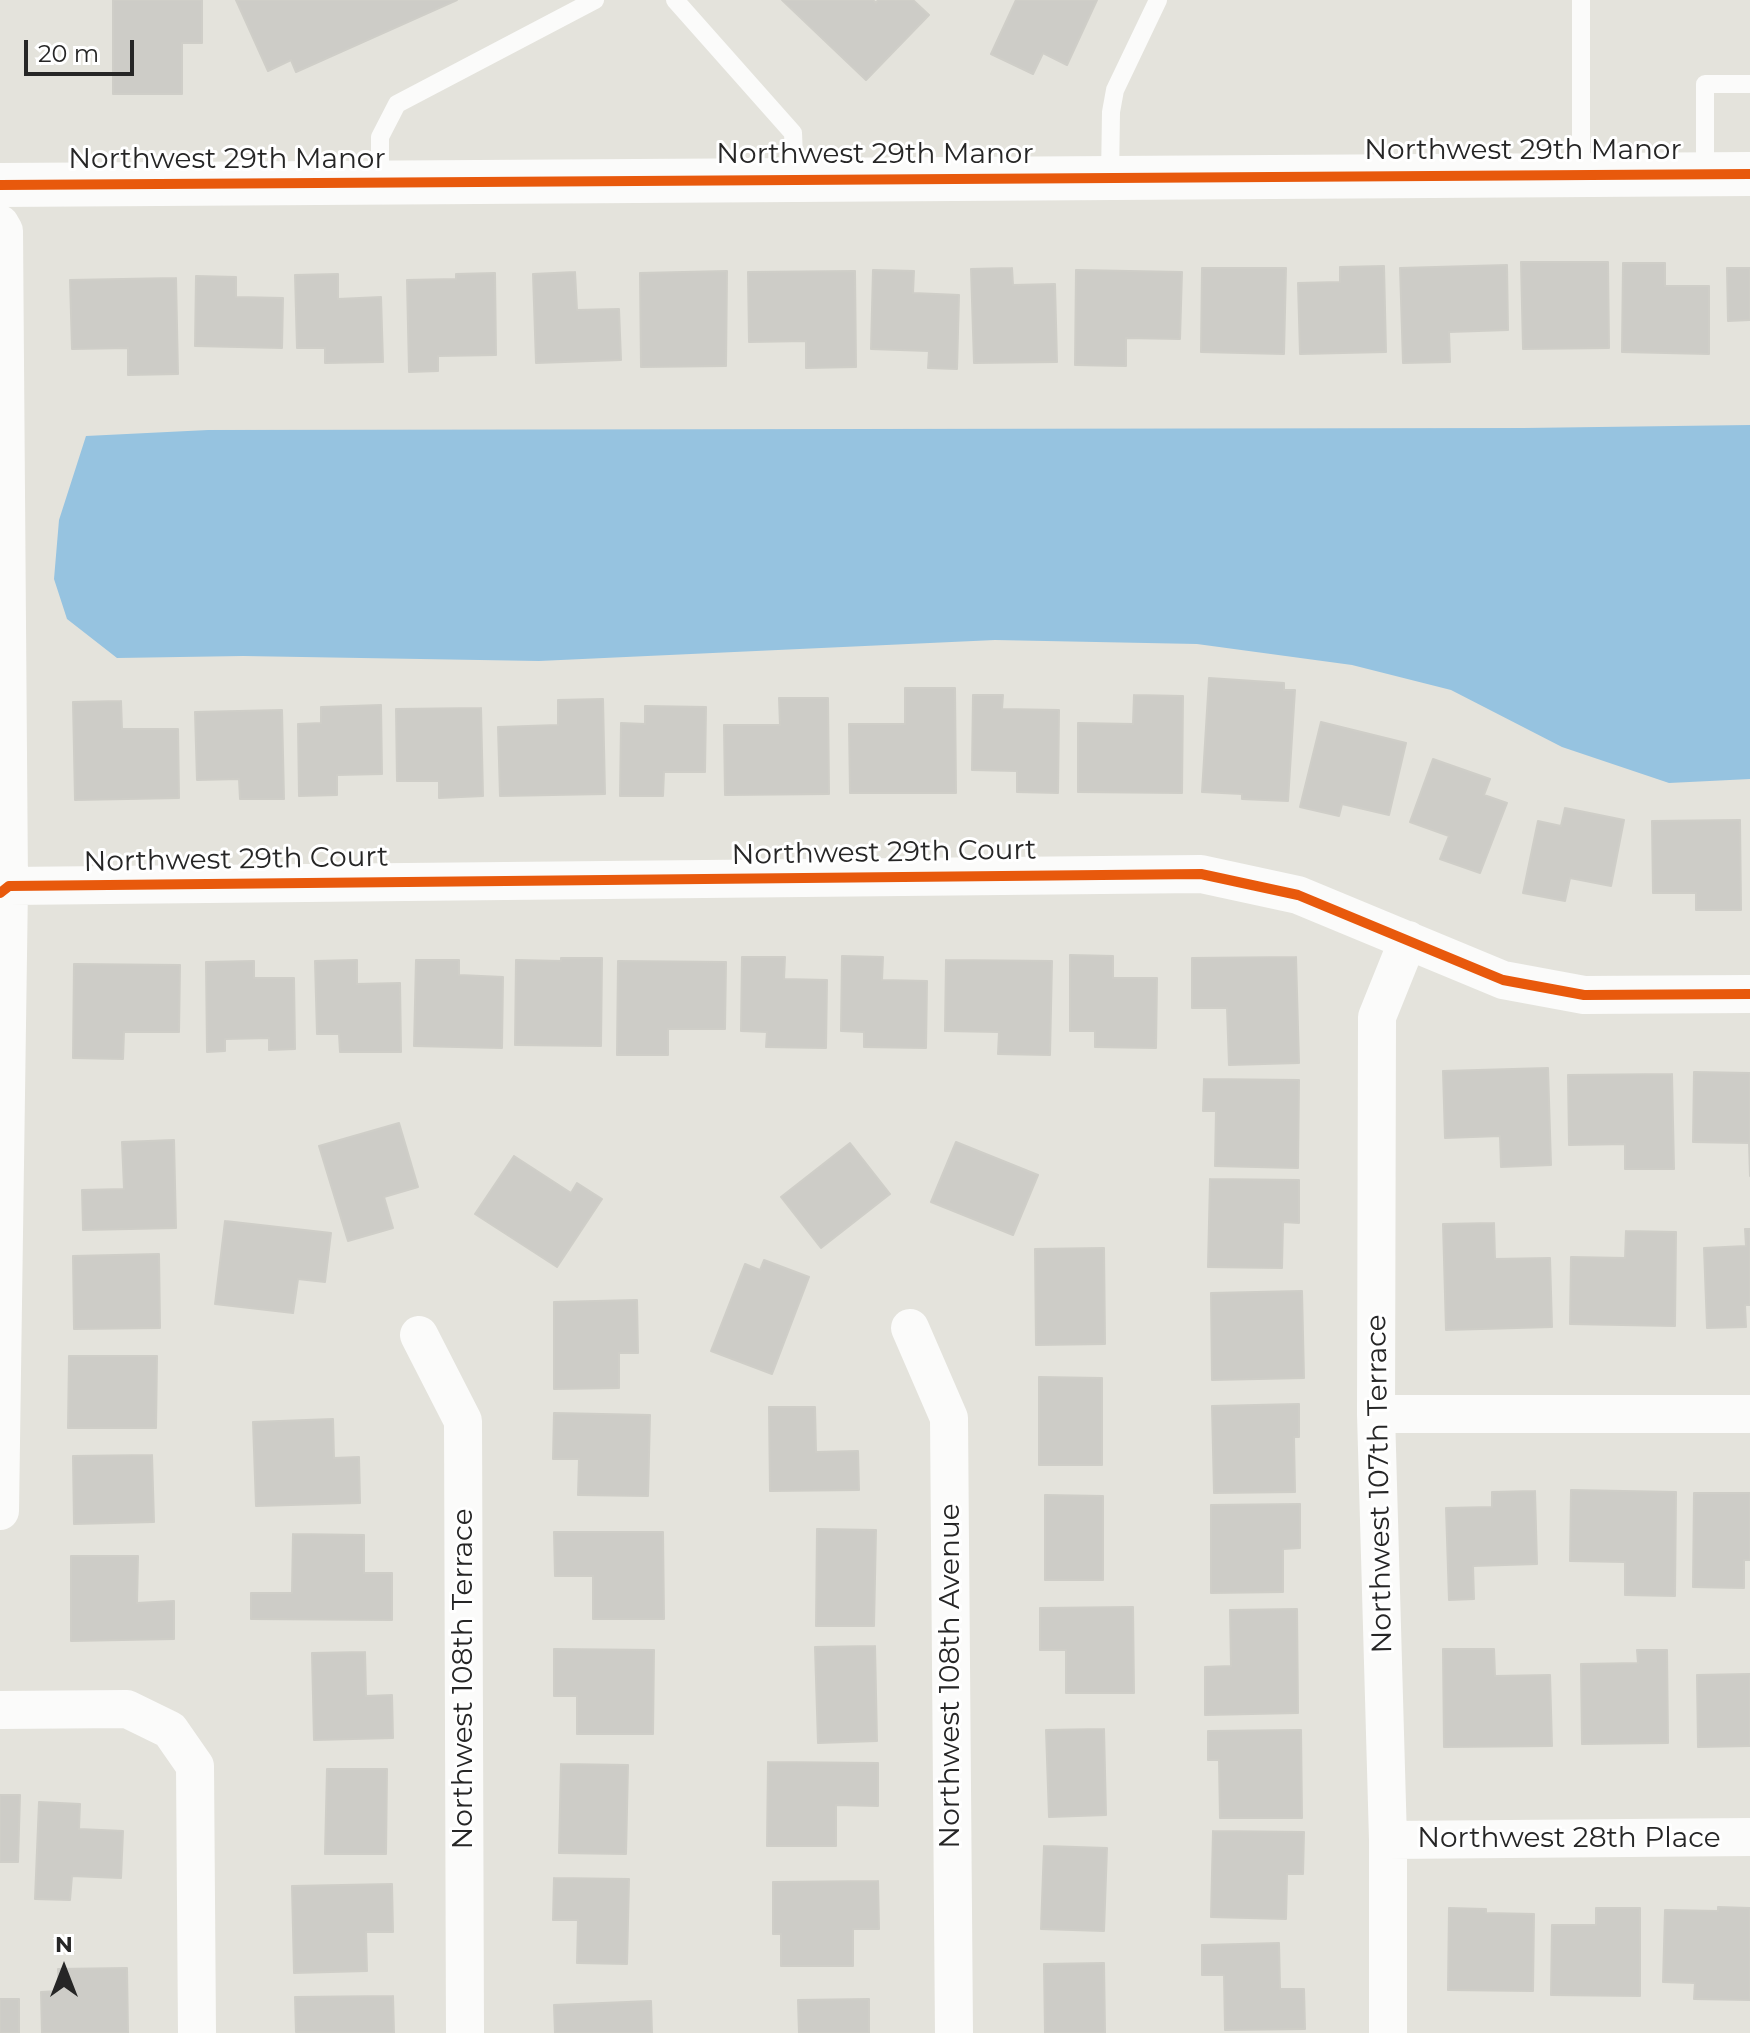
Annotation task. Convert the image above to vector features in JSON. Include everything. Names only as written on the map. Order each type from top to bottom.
[{"type":"street","name":"Northwest 29th Manor","points":[[0,185],[1750,174]]},
{"type":"street","points":[[0,224],[4,231],[5,890],[0,1511]]},
{"type":"street","name":"Northwest 29th Court","points":[[5,890],[1201,874],[1298,895],[1503,980],[1584,995],[1750,994]]},
{"type":"street","name":"Northwest 107th Terrace","points":[[1388,2033],[1388,1840],[1376,1414],[1377,1017],[1408,940]]},
{"type":"street","name":"Northwest 108th Avenue","points":[[910,1328],[949,1418],[954,2033]]},
{"type":"street","name":"Northwest 108th Terrace","points":[[419,1335],[463,1421],[465,2033]]},
{"type":"street","points":[[1376,1414],[1750,1414]]},
{"type":"street","points":[[0,1710],[127,1709],[170,1730],[195,1766],[197,2033]]},
{"type":"street","name":"Northwest 28th Place","points":[[1388,1840],[1750,1837]]},
{"type":"lane","points":[[380,183],[380,137],[397,104],[595,0]]},
{"type":"lane","points":[[675,0],[793,133],[795,180]]},
{"type":"lane","points":[[1110,178],[1111,112],[1115,90],[1158,0]]},
{"type":"lane","points":[[1581,0],[1581,175]]},
{"type":"lane","points":[[1705,174],[1705,84],[1750,84]]},
{"type":"water","points":[[1750,425],[1750,779],[1669,783],[1562,747],[1451,690],[1352,665],[1197,644],[995,640],[539,661],[243,656],[117,658],[67,619],[54,579],[59,520],[86,436],[208,430]]},
{"type":"building","points":[[113,0],[202,0],[202,43],[182,43],[182,94],[113,94]]},
{"type":"building","points":[[236,0],[457,0],[296,72],[291,60],[268,71]]},
{"type":"building","points":[[782,0],[873,0],[876,3],[878,0],[913,0],[929,15],[866,80]]},
{"type":"building","points":[[1016,0],[1097,0],[1067,65],[1043,53],[1033,74],[991,54]]},
{"type":"building","points":[[1521,262],[1608,262],[1609,348],[1523,349]]},
{"type":"building","points":[[1623,263],[1665,263],[1665,286],[1709,286],[1709,354],[1622,352]]},
{"type":"building","points":[[1507,265],[1508,330],[1449,332],[1450,362],[1403,363],[1400,268]]},
{"type":"building","points":[[1384,266],[1386,352],[1300,354],[1298,283],[1340,282],[1340,267]]},
{"type":"building","points":[[1012,268],[1013,285],[1055,284],[1057,362],[974,363],[971,269]]},
{"type":"building","points":[[1202,268],[1286,268],[1284,354],[1201,352]]},
{"type":"building","points":[[1727,268],[1750,268],[1750,320],[1728,321]]},
{"type":"building","points":[[873,270],[914,271],[913,293],[959,295],[957,369],[928,368],[929,351],[871,349]]},
{"type":"building","points":[[1076,270],[1182,272],[1180,339],[1126,338],[1126,366],[1075,365]]},
{"type":"building","points":[[727,271],[726,366],[641,367],[640,273]]},
{"type":"building","points":[[855,271],[856,367],[806,368],[806,341],[749,342],[748,272]]},
{"type":"building","points":[[575,272],[577,310],[619,309],[621,360],[536,363],[533,274]]},
{"type":"building","points":[[495,273],[496,355],[438,356],[438,371],[409,372],[407,280],[456,279],[456,274]]},
{"type":"building","points":[[338,274],[338,299],[381,297],[383,362],[325,363],[325,348],[297,348],[295,275]]},
{"type":"building","points":[[196,276],[236,277],[236,297],[283,298],[282,348],[195,346]]},
{"type":"building","points":[[176,278],[178,374],[128,375],[128,348],[72,349],[70,280]]},
{"type":"building","points":[[1209,678],[1284,683],[1284,690],[1295,690],[1288,801],[1242,799],[1242,794],[1202,792]]},
{"type":"building","points":[[905,688],[955,688],[956,793],[850,793],[849,724],[905,724]]},
{"type":"building","points":[[973,695],[1003,695],[1002,709],[1059,710],[1058,793],[1017,792],[1017,771],[972,770]]},
{"type":"building","points":[[1134,695],[1183,696],[1182,793],[1078,792],[1078,723],[1133,724]]},
{"type":"building","points":[[779,698],[828,698],[829,794],[725,795],[724,725],[780,725]]},
{"type":"building","points":[[603,699],[605,794],[500,796],[498,727],[558,725],[558,700]]},
{"type":"building","points":[[121,701],[122,729],[178,729],[179,798],[75,800],[73,702]]},
{"type":"building","points":[[381,705],[382,774],[337,775],[337,795],[299,796],[298,724],[321,723],[321,707]]},
{"type":"building","points":[[645,706],[706,707],[705,772],[664,772],[663,796],[620,796],[621,723],[645,724]]},
{"type":"building","points":[[481,708],[483,796],[439,798],[439,781],[397,781],[396,709]]},
{"type":"building","points":[[282,710],[284,799],[240,799],[239,779],[197,780],[195,712]]},
{"type":"building","points":[[1321,722],[1406,743],[1389,815],[1342,804],[1339,816],[1300,807]]},
{"type":"building","points":[[1433,759],[1490,779],[1484,795],[1507,803],[1480,873],[1440,859],[1449,836],[1410,822]]},
{"type":"building","points":[[1565,808],[1624,820],[1611,886],[1570,878],[1565,901],[1523,893],[1538,821],[1561,826]]},
{"type":"building","points":[[1740,820],[1741,910],[1696,910],[1696,893],[1653,893],[1652,821]]},
{"type":"building","points":[[1070,955],[1113,956],[1113,978],[1157,978],[1156,1048],[1095,1047],[1095,1031],[1070,1031]]},
{"type":"building","points":[[842,956],[883,957],[882,980],[927,981],[926,1048],[864,1047],[864,1032],[841,1031]]},
{"type":"building","points":[[742,957],[785,957],[784,979],[827,980],[826,1048],[766,1047],[767,1032],[741,1031]]},
{"type":"building","points":[[1296,957],[1299,1063],[1229,1065],[1227,1008],[1192,1008],[1192,958]]},
{"type":"building","points":[[561,958],[602,958],[601,1046],[515,1045],[516,960],[561,961]]},
{"type":"building","points":[[357,960],[357,984],[400,983],[401,1052],[340,1052],[339,1034],[317,1034],[315,961]]},
{"type":"building","points":[[416,960],[459,960],[459,975],[503,977],[502,1048],[414,1046]]},
{"type":"building","points":[[946,960],[1052,961],[1050,1055],[998,1054],[999,1032],[945,1031]]},
{"type":"building","points":[[254,961],[254,978],[294,978],[295,1049],[269,1050],[269,1038],[225,1039],[225,1051],[207,1052],[206,962]]},
{"type":"building","points":[[618,961],[726,962],[725,1029],[668,1029],[668,1055],[617,1055]]},
{"type":"building","points":[[74,964],[180,965],[179,1032],[124,1032],[123,1059],[73,1058]]},
{"type":"building","points":[[1548,1068],[1551,1165],[1501,1167],[1500,1136],[1445,1138],[1443,1071]]},
{"type":"building","points":[[1694,1072],[1750,1073],[1750,1176],[1749,1143],[1693,1142]]},
{"type":"building","points":[[1672,1074],[1674,1169],[1625,1169],[1625,1144],[1569,1145],[1568,1075]]},
{"type":"building","points":[[1204,1079],[1299,1080],[1298,1168],[1215,1166],[1216,1111],[1203,1111]]},
{"type":"building","points":[[399,1123],[418,1187],[384,1197],[393,1228],[348,1241],[319,1146]]},
{"type":"building","points":[[174,1140],[176,1228],[83,1230],[82,1190],[124,1189],[122,1142]]},
{"type":"building","points":[[956,1142],[1038,1175],[1013,1235],[931,1202]]},
{"type":"building","points":[[850,1143],[890,1194],[821,1248],[781,1197]]},
{"type":"building","points":[[514,1156],[571,1193],[577,1183],[602,1199],[557,1267],[475,1214]]},
{"type":"building","points":[[1210,1179],[1299,1180],[1299,1223],[1283,1222],[1282,1268],[1208,1267]]},
{"type":"building","points":[[225,1221],[331,1233],[325,1282],[298,1279],[293,1313],[215,1304]]},
{"type":"building","points":[[1494,1223],[1495,1259],[1550,1258],[1552,1327],[1446,1330],[1443,1224]]},
{"type":"building","points":[[1745,1229],[1750,1229],[1750,1305],[1745,1305],[1746,1327],[1707,1328],[1704,1248],[1746,1246]]},
{"type":"building","points":[[1626,1231],[1676,1232],[1675,1326],[1570,1324],[1571,1257],[1625,1258]]},
{"type":"building","points":[[1104,1248],[1105,1344],[1036,1345],[1035,1249]]},
{"type":"building","points":[[159,1254],[160,1328],[74,1329],[73,1256]]},
{"type":"building","points":[[764,1260],[809,1277],[772,1374],[711,1351],[745,1264],[760,1270]]},
{"type":"building","points":[[1302,1291],[1304,1378],[1212,1380],[1211,1293]]},
{"type":"building","points":[[637,1300],[638,1353],[619,1353],[619,1388],[554,1389],[554,1302]]},
{"type":"building","points":[[69,1356],[157,1356],[156,1428],[68,1428]]},
{"type":"building","points":[[1039,1377],[1102,1378],[1102,1465],[1039,1465]]},
{"type":"building","points":[[1299,1404],[1299,1437],[1294,1437],[1295,1492],[1214,1493],[1212,1406]]},
{"type":"building","points":[[769,1407],[815,1407],[816,1452],[858,1451],[859,1490],[770,1491]]},
{"type":"building","points":[[554,1413],[650,1415],[648,1496],[578,1495],[579,1459],[553,1459]]},
{"type":"building","points":[[333,1419],[334,1458],[359,1457],[360,1503],[256,1506],[253,1422]]},
{"type":"building","points":[[152,1455],[154,1522],[74,1524],[73,1456]]},
{"type":"building","points":[[1571,1490],[1676,1492],[1675,1596],[1625,1595],[1625,1562],[1570,1561]]},
{"type":"building","points":[[1535,1491],[1537,1564],[1473,1566],[1474,1599],[1449,1600],[1446,1508],[1492,1507],[1492,1492]]},
{"type":"building","points":[[1694,1493],[1750,1493],[1750,1560],[1744,1560],[1744,1588],[1693,1587]]},
{"type":"building","points":[[1045,1495],[1103,1496],[1103,1580],[1045,1580]]},
{"type":"building","points":[[1300,1504],[1300,1548],[1283,1549],[1283,1592],[1211,1593],[1211,1505]]},
{"type":"building","points":[[817,1529],[876,1530],[874,1626],[816,1626]]},
{"type":"building","points":[[554,1532],[663,1532],[664,1619],[593,1619],[593,1576],[555,1576]]},
{"type":"building","points":[[293,1534],[364,1535],[364,1573],[392,1573],[392,1620],[251,1619],[251,1593],[292,1593]]},
{"type":"building","points":[[71,1556],[138,1556],[137,1603],[174,1601],[174,1639],[71,1641]]},
{"type":"building","points":[[1133,1607],[1134,1693],[1066,1693],[1066,1650],[1040,1650],[1040,1608]]},
{"type":"building","points":[[1297,1609],[1298,1713],[1205,1715],[1205,1667],[1231,1666],[1230,1610]]},
{"type":"building","points":[[875,1646],[877,1741],[818,1743],[815,1647]]},
{"type":"building","points":[[554,1649],[654,1650],[653,1734],[577,1734],[577,1696],[554,1696]]},
{"type":"building","points":[[1443,1649],[1494,1649],[1495,1676],[1550,1675],[1552,1746],[1444,1747]]},
{"type":"building","points":[[1637,1650],[1667,1650],[1668,1743],[1582,1744],[1581,1664],[1638,1663]]},
{"type":"building","points":[[365,1652],[366,1696],[392,1695],[393,1738],[314,1740],[312,1653]]},
{"type":"building","points":[[1750,1674],[1750,1746],[1698,1747],[1697,1675]]},
{"type":"building","points":[[1104,1729],[1106,1815],[1049,1817],[1046,1730]]},
{"type":"building","points":[[1301,1730],[1302,1818],[1220,1818],[1219,1760],[1208,1760],[1208,1731]]},
{"type":"building","points":[[768,1762],[878,1763],[878,1806],[836,1805],[836,1846],[767,1846]]},
{"type":"building","points":[[561,1764],[628,1765],[626,1854],[559,1853]]},
{"type":"building","points":[[327,1769],[387,1769],[386,1854],[325,1854]]},
{"type":"building","points":[[0,1795],[20,1795],[18,1862],[0,1862]]},
{"type":"building","points":[[39,1802],[80,1804],[79,1829],[123,1831],[121,1878],[72,1876],[70,1900],[35,1899]]},
{"type":"building","points":[[1213,1831],[1304,1832],[1303,1874],[1287,1874],[1286,1919],[1211,1917]]},
{"type":"building","points":[[1044,1846],[1107,1848],[1104,1931],[1041,1929]]},
{"type":"building","points":[[554,1878],[629,1879],[627,1964],[577,1963],[578,1920],[553,1920]]},
{"type":"building","points":[[878,1881],[879,1929],[853,1929],[853,1966],[781,1966],[781,1934],[773,1934],[773,1882]]},
{"type":"building","points":[[392,1884],[393,1932],[366,1932],[367,1971],[294,1973],[292,1886]]},
{"type":"building","points":[[1718,1907],[1750,1908],[1750,2000],[1694,1999],[1695,1983],[1663,1982],[1665,1910],[1718,1911]]},
{"type":"building","points":[[1449,1908],[1534,1914],[1533,1991],[1448,1990]]},
{"type":"building","points":[[1596,1908],[1640,1908],[1640,1996],[1551,1995],[1552,1925],[1596,1925]]},
{"type":"building","points":[[1279,1943],[1280,1989],[1304,1989],[1305,2029],[1225,2030],[1224,1975],[1202,1975],[1202,1945]]},
{"type":"building","points":[[1104,1963],[1105,2033],[1045,2033],[1044,1964]]},
{"type":"building","points":[[127,1968],[128,2033],[42,2033],[41,1992],[59,1991],[58,1969]]},
{"type":"building","points":[[393,1996],[394,2033],[296,2032],[295,1997]]},
{"type":"building","points":[[0,1999],[19,1999],[19,2033],[0,2033]]},
{"type":"building","points":[[869,1999],[869,2033],[799,2033],[798,2000]]},
{"type":"building","points":[[651,2001],[652,2033],[555,2033],[554,2005]]},
{"type":"cycle path","points":[[0,185],[1750,174]]},
{"type":"cycle path","points":[[0,893],[9,886],[1201,874],[1298,895],[1503,980],[1584,995],[1750,994]]}]
